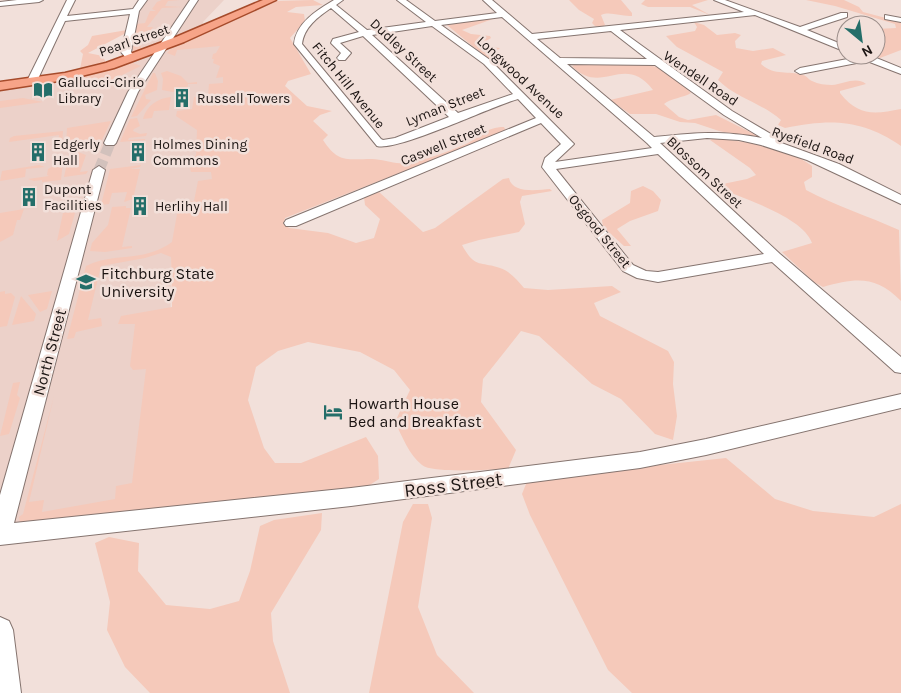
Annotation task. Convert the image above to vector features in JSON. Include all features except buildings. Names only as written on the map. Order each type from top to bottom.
[{"type":"main road","name":"Pearl Street","points":[[0,86],[78,74],[196,34],[256,4],[271,0]]},
{"type":"street","points":[[0,4],[39,0]]},
{"type":"street","points":[[32,81],[71,0]]},
{"type":"street","points":[[143,0],[135,11],[125,59],[151,63]]},
{"type":"street","points":[[110,143],[133,92],[194,0]]},
{"type":"street","name":"Longwood Avenue","points":[[401,0],[487,62],[586,161]]},
{"type":"street","name":"Blossom Street","points":[[487,0],[656,145],[774,258],[901,367]]},
{"type":"street","points":[[718,0],[836,45]]},
{"type":"street","name":"Dudley Street","points":[[334,3],[337,8],[456,118]]},
{"type":"street","name":"Fitch Hill Avenue","points":[[334,3],[314,17],[299,36],[298,44],[376,141],[381,144]]},
{"type":"street","points":[[62,19],[135,11]]},
{"type":"street","points":[[531,36],[755,13]]},
{"type":"street","points":[[342,58],[346,53],[335,43],[336,41],[365,33],[504,14]]},
{"type":"street","points":[[888,17],[901,20]]},
{"type":"street","points":[[799,30],[836,18]]},
{"type":"street","points":[[612,28],[657,62]]},
{"type":"street","points":[[174,31],[184,35],[196,34]]},
{"type":"street","name":"Wendell Road","points":[[559,61],[657,62],[728,114],[789,150]]},
{"type":"street","points":[[800,72],[836,63]]},
{"type":"street","points":[[886,65],[901,71]]},
{"type":"street","name":"Lyman Street","points":[[381,144],[398,141],[495,102],[520,95]]},
{"type":"street","name":"Caswell Street","points":[[291,223],[544,118]]},
{"type":"street","name":"Ryefield Road","points":[[656,145],[720,135],[764,143],[789,150],[861,179],[901,200]]},
{"type":"street","points":[[568,144],[555,155],[549,162],[548,167],[586,161],[656,145]]},
{"type":"street","name":"Osgood Street","points":[[548,167],[628,268],[635,273],[646,277],[658,277],[774,258]]},
{"type":"street","name":"North Street","points":[[0,535],[99,170]]},
{"type":"street","name":"Ross Street","points":[[0,535],[351,496],[640,460],[706,447],[901,401]]},
{"type":"street","points":[[0,630],[7,693]]},
{"type":"shaded area","name":"Fitchburg State University","points":[[143,0],[224,0],[203,22],[203,31],[247,47],[234,243],[171,257],[169,517],[0,535],[0,86],[71,75],[130,58],[135,11]]},
{"type":"shaded area","points":[[162,0],[180,0],[168,1],[165,6],[182,7],[162,8],[147,27],[153,27],[141,44],[141,50],[132,53],[137,24],[145,23],[150,11],[156,11],[152,9],[157,2]]},
{"type":"shaded area","points":[[313,0],[323,5],[296,7],[287,12],[304,14],[305,21],[290,38],[311,74],[288,81],[285,86],[307,106],[332,111],[320,115],[313,121],[328,135],[323,140],[333,153],[349,159],[376,159],[399,163],[411,162],[459,147],[483,133],[498,127],[504,127],[506,131],[285,218],[284,224],[289,228],[328,233],[356,243],[374,238],[380,219],[365,205],[364,197],[379,192],[423,232],[435,228],[503,179],[509,178],[515,187],[520,189],[550,189],[552,191],[522,196],[520,202],[525,224],[519,232],[462,245],[474,261],[504,269],[524,288],[548,290],[612,286],[621,292],[594,303],[600,316],[668,351],[674,362],[673,384],[677,416],[673,440],[655,434],[621,399],[592,384],[539,336],[521,331],[483,379],[481,402],[516,450],[508,469],[450,470],[428,468],[413,456],[395,422],[410,390],[394,370],[360,352],[308,342],[278,351],[256,367],[248,400],[264,448],[275,463],[301,463],[366,437],[378,456],[379,479],[365,488],[20,523],[19,517],[23,514],[54,396],[29,502],[44,500],[42,512],[115,499],[116,486],[132,483],[146,369],[133,370],[130,366],[135,324],[118,324],[121,316],[172,307],[171,257],[161,253],[101,266],[88,320],[101,318],[102,326],[76,332],[74,338],[67,339],[86,266],[106,259],[150,253],[172,242],[179,203],[194,201],[198,181],[212,179],[211,172],[191,172],[189,165],[196,155],[197,130],[176,116],[177,111],[192,109],[194,97],[208,95],[209,84],[223,83],[223,77],[216,78],[220,66],[213,63],[214,59],[212,59],[213,54],[216,53],[220,46],[177,50],[175,56],[167,53],[175,45],[276,1]]},
{"type":"shaded area","points":[[569,0],[621,0],[632,13],[632,16],[601,15],[605,25],[602,27],[595,26],[592,23],[594,19],[579,10]]},
{"type":"shaded area","points":[[645,0],[708,0],[692,5],[710,15],[690,7],[648,7],[641,4]]},
{"type":"shaded area","points":[[806,0],[844,0],[859,7],[863,12],[874,15],[865,15]]},
{"type":"shaded area","points":[[489,18],[493,19],[462,30],[471,34],[490,36],[491,38],[483,43],[482,46],[500,48],[495,52],[494,57],[502,67],[499,68],[447,25]]},
{"type":"shaded area","points":[[886,18],[901,22],[901,50],[886,56],[886,28],[896,28],[895,24],[886,21]]},
{"type":"shaded area","points":[[694,22],[704,25],[717,35],[735,33],[741,35],[735,41],[736,48],[753,51],[773,48],[786,55],[762,61],[761,64],[771,70],[803,75],[814,82],[825,85],[854,81],[866,84],[840,91],[840,93],[854,106],[868,112],[901,109],[901,146],[886,137],[859,126],[817,123],[785,128],[778,125],[781,120],[774,114],[733,91],[718,80],[723,72],[677,47],[666,36],[695,31],[697,27]]},
{"type":"shaded area","points":[[127,30],[126,33],[88,53],[103,56],[105,61],[108,61],[80,69],[83,54],[80,51],[88,45],[92,36]]},
{"type":"shaded area","points":[[130,62],[141,66],[101,85],[97,84],[97,81],[83,86],[84,77]]},
{"type":"shaded area","points":[[626,63],[662,69],[672,74],[691,93],[664,104],[679,117],[688,120],[716,115],[760,137],[757,139],[719,131],[656,114],[630,114],[610,100],[653,90],[642,79],[623,74],[593,77],[583,74],[572,66],[576,64]]},
{"type":"shaded area","points":[[167,71],[181,76],[188,83],[197,82],[197,84],[188,84],[187,91],[173,92],[162,90],[163,79],[161,73]]},
{"type":"shaded area","points":[[153,73],[155,73],[158,81],[157,90],[145,95],[146,99],[151,100],[137,116],[131,117]]},
{"type":"shaded area","points":[[171,97],[169,110],[154,111],[152,118],[143,119],[147,110],[153,104]]},
{"type":"shaded area","points":[[23,98],[43,102],[0,108],[0,101]]},
{"type":"shaded area","points":[[137,118],[140,126],[133,131],[140,134],[147,133],[146,136],[129,138],[128,140],[145,140],[120,142],[130,119]]},
{"type":"shaded area","points":[[111,121],[100,144],[80,142],[66,144],[67,128]]},
{"type":"shaded area","points":[[63,131],[62,145],[58,145],[59,135],[9,142],[10,138],[14,136]]},
{"type":"shaded area","points":[[714,138],[778,149],[801,159],[812,166],[812,177],[804,182],[806,190],[899,230],[901,301],[882,287],[865,281],[845,282],[823,287],[814,282],[782,252],[812,243],[806,233],[796,224],[769,208],[713,186],[747,179],[756,175],[750,168],[710,140]]},
{"type":"shaded area","points":[[78,152],[86,155],[80,172],[88,171],[86,174],[64,177],[67,163],[65,159]]},
{"type":"shaded area","points":[[63,161],[61,180],[42,182],[42,180],[34,181],[28,179],[49,176],[47,175],[48,169]]},
{"type":"shaded area","points":[[39,165],[45,167],[26,169],[25,177],[0,181],[2,171]]},
{"type":"shaded area","points":[[141,165],[140,167],[130,169],[140,169],[133,199],[124,202],[127,192],[112,193],[109,204],[101,205],[110,169]]},
{"type":"shaded area","points":[[643,186],[653,191],[661,200],[658,211],[630,221],[617,229],[631,246],[624,246],[603,227],[602,220],[630,203],[631,191]]},
{"type":"shaded area","points":[[126,206],[126,208],[131,208],[122,247],[132,246],[132,248],[105,252],[90,251],[92,243],[108,225],[112,207]]},
{"type":"shaded area","points":[[24,209],[20,220],[17,220],[13,235],[0,242],[0,213]]},
{"type":"shaded area","points":[[63,213],[75,213],[69,234],[57,241]]},
{"type":"shaded area","points":[[5,291],[5,294],[11,293],[15,297],[7,326],[0,327],[0,292]]},
{"type":"shaded area","points":[[52,291],[47,309],[40,312],[28,295]]},
{"type":"shaded area","points":[[21,296],[36,314],[34,321],[12,325]]},
{"type":"shaded area","points":[[20,382],[17,395],[20,398],[9,434],[0,436],[13,383]]},
{"type":"shaded area","points":[[726,458],[775,499],[813,511],[874,517],[901,504],[901,693],[632,693],[608,670],[530,515],[522,494],[528,479]]},
{"type":"shaded area","points":[[413,504],[428,504],[432,518],[418,607],[437,655],[474,693],[369,693],[403,522]]},
{"type":"shaded area","points":[[322,513],[321,530],[271,613],[273,641],[290,693],[150,693],[125,667],[107,630],[110,602],[95,543],[109,537],[139,543],[138,571],[166,605],[210,609],[239,601],[250,571],[260,526],[274,520]]},
{"type":"tunnel","points":[[99,170],[110,143]]},
{"type":"place","name":"Gallucci-Cirio Library","points":[[43,90]]},
{"type":"place","name":"Russell Towers","points":[[182,98]]},
{"type":"place","name":"Edgerly Hall","points":[[38,152]]},
{"type":"place","name":"Holmes Dining Commons","points":[[138,152]]},
{"type":"place","name":"Dupont Facilities","points":[[29,197]]},
{"type":"place","name":"Herlihy Hall","points":[[140,206]]},
{"type":"place","name":"Fitchburg State University","points":[[86,282]]},
{"type":"place","name":"Howarth House Bed and Breakfast","points":[[333,412]]}]
